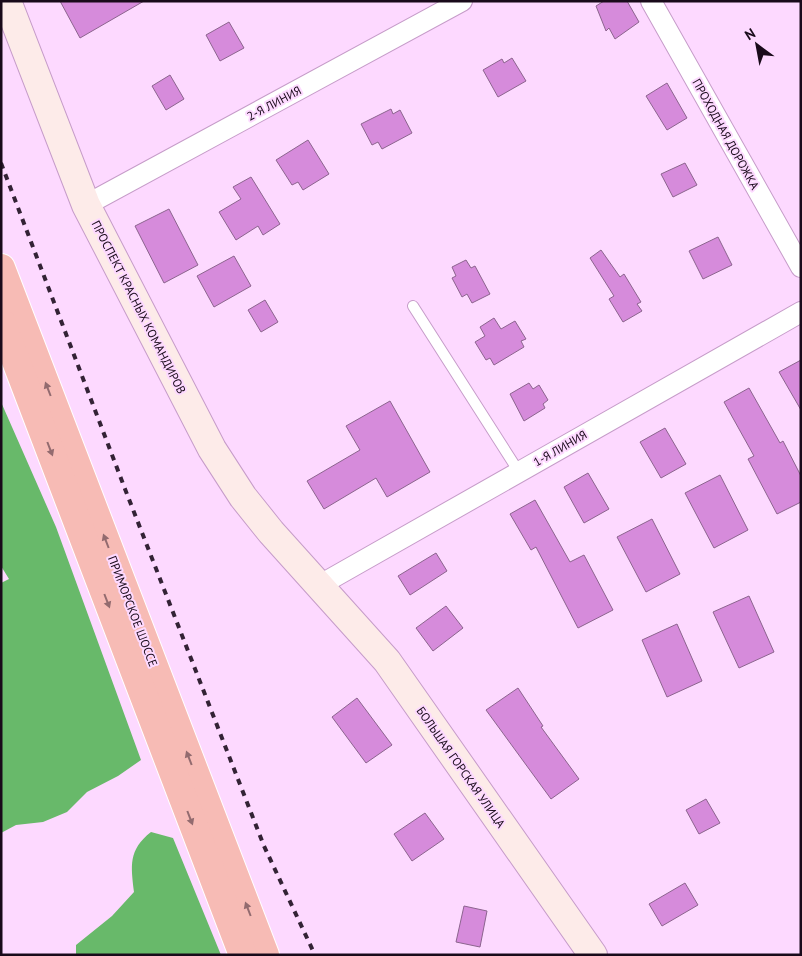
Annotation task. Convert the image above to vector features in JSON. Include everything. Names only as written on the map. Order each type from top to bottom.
[{"type":"highway","name":"ПРИМОРСКОЕ ШОССЕ","points":[[1,268],[265,955]]},
{"type":"highway","name":"ПРИМОРСКОЕ ШОССЕ","points":[[1,322],[244,955]]},
{"type":"street","name":"ПРОСПЕКТ КРАСНЫХ КОМАНДИРОВ","points":[[7,1],[86,205],[212,449],[243,497],[265,525],[320,585]]},
{"type":"street","name":"2-Я ЛИНИЯ","points":[[86,205],[462,1]]},
{"type":"street","name":"ПРОХОДНАЯ ДОРОЖКА","points":[[651,1],[801,267]]},
{"type":"street","name":"1-Я ЛИНИЯ","points":[[320,585],[801,312]]},
{"type":"street","name":"БОЛЬШАЯ ГОРСКАЯ УЛИЦА","points":[[320,585],[387,661],[594,955]]},
{"type":"lane","points":[[413,306],[519,472]]},
{"type":"green space","points":[[1,402],[56,527],[141,760],[118,776],[87,792],[67,812],[43,822],[16,825],[1,833],[1,583],[9,579],[1,566]]},
{"type":"green space","points":[[151,832],[173,838],[221,955],[76,955],[76,945],[112,916],[134,892],[133,859],[138,845]]},
{"type":"building","points":[[60,1],[144,1],[80,38]]},
{"type":"building","points":[[604,1],[627,1],[639,22],[615,39],[609,28],[606,31],[596,6]]},
{"type":"building","points":[[229,22],[244,48],[220,61],[206,35]]},
{"type":"building","points":[[512,58],[526,81],[498,97],[483,70],[502,59],[504,63]]},
{"type":"building","points":[[170,75],[184,99],[166,110],[152,86]]},
{"type":"building","points":[[667,83],[687,118],[667,130],[646,96]]},
{"type":"building","points":[[391,109],[393,114],[400,110],[412,133],[382,149],[378,142],[372,145],[361,124]]},
{"type":"building","points":[[308,140],[329,174],[303,190],[298,182],[292,185],[276,160]]},
{"type":"building","points":[[685,163],[697,185],[673,197],[661,174]]},
{"type":"building","points":[[251,177],[280,224],[263,235],[258,226],[236,240],[219,212],[241,199],[233,187]]},
{"type":"building","points":[[169,209],[198,265],[164,283],[135,226]]},
{"type":"building","points":[[718,237],[732,265],[703,279],[689,251]]},
{"type":"building","points":[[601,250],[620,277],[624,274],[641,302],[637,304],[642,311],[623,322],[609,299],[614,296],[590,258]]},
{"type":"building","points":[[234,256],[251,286],[214,307],[197,276]]},
{"type":"building","points":[[466,260],[471,268],[475,266],[490,294],[472,303],[467,294],[462,297],[452,278],[456,276],[452,267]]},
{"type":"building","points":[[265,300],[278,322],[261,332],[248,310]]},
{"type":"building","points":[[494,318],[501,329],[515,321],[526,339],[521,341],[524,347],[494,365],[490,358],[486,360],[475,342],[485,336],[480,327]]},
{"type":"building","points":[[801,360],[801,410],[779,372]]},
{"type":"building","points":[[529,383],[533,389],[539,385],[548,400],[543,404],[545,408],[524,421],[510,394]]},
{"type":"building","points":[[749,388],[780,443],[783,441],[801,476],[801,502],[777,514],[748,459],[754,456],[724,402]]},
{"type":"building","points":[[390,401],[430,472],[387,497],[376,478],[324,509],[307,481],[360,450],[346,426]]},
{"type":"building","points":[[665,428],[686,464],[661,478],[640,442]]},
{"type":"building","points":[[588,473],[609,509],[584,523],[564,487]]},
{"type":"building","points":[[720,475],[748,530],[714,548],[685,493]]},
{"type":"building","points":[[535,500],[570,562],[584,555],[613,610],[578,628],[536,547],[531,550],[510,514]]},
{"type":"building","points":[[652,519],[680,574],[646,592],[617,537]]},
{"type":"building","points":[[436,553],[447,571],[410,595],[398,576]]},
{"type":"building","points":[[749,596],[774,652],[739,668],[713,612]]},
{"type":"building","points":[[446,606],[463,628],[433,651],[416,628]]},
{"type":"building","points":[[677,624],[702,681],[667,697],[642,640]]},
{"type":"building","points":[[518,688],[543,726],[541,727],[579,779],[551,799],[486,710]]},
{"type":"building","points":[[357,698],[392,745],[366,763],[332,717]]},
{"type":"building","points":[[706,799],[720,823],[699,834],[686,810]]},
{"type":"building","points":[[425,813],[444,839],[412,861],[394,834]]},
{"type":"building","points":[[685,883],[698,905],[662,926],[649,904]]},
{"type":"building","points":[[464,906],[487,911],[480,947],[456,942]]},
{"type":"railway","points":[[1,163],[264,846],[315,955]]}]
